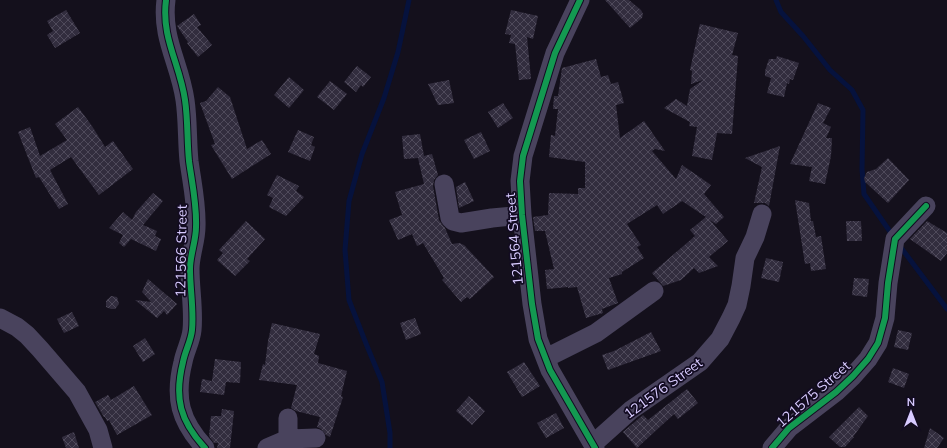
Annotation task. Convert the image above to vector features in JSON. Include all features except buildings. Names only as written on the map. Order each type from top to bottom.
[{"type":"street","name":"121566 Street","points":[[166,0],[165,23],[167,36],[181,80],[185,101],[196,227],[190,267],[192,331],[183,360],[178,387],[180,403],[187,425],[205,448]]},
{"type":"street","name":"121564 Street","points":[[580,0],[555,53],[523,156],[520,181],[522,215],[532,304],[538,338],[550,370],[594,446]]},
{"type":"street","points":[[444,184],[450,218],[453,221],[461,223],[522,215]]},
{"type":"street","name":"121575 Street","points":[[772,448],[789,428],[836,392],[868,359],[878,343],[886,318],[888,283],[895,239],[926,206]]},
{"type":"street","name":"121576 Street","points":[[594,446],[631,410],[700,362],[720,338],[737,306],[745,258],[755,237],[762,214]]},
{"type":"street","points":[[546,358],[596,333],[654,291]]},
{"type":"street","points":[[0,318],[17,327],[27,335],[77,392],[98,430],[103,448]]},
{"type":"street","points":[[288,418],[288,438]]},
{"type":"street","points":[[267,448],[288,438],[316,438]]},
{"type":"waterway","points":[[390,448],[390,433],[382,382],[349,300],[345,250],[349,201],[362,154],[384,98],[398,52],[409,0]]},
{"type":"waterway","points":[[776,0],[781,12],[803,36],[830,70],[852,90],[863,110],[862,169],[864,194],[893,236]]},
{"type":"waterway","points":[[899,245],[947,309]]},
{"type":"cycle path","points":[[166,0],[165,14],[168,39],[183,87],[185,100],[189,161],[196,210],[196,232],[190,269],[193,315],[192,330],[180,375],[179,398],[181,408],[190,428],[205,448]]},
{"type":"cycle path","points":[[580,0],[555,53],[523,156],[520,181],[522,215],[532,304],[538,339],[550,370],[595,448]]},
{"type":"cycle path","points":[[772,448],[789,428],[836,392],[868,359],[878,343],[885,318],[888,283],[895,239],[926,206]]}]
